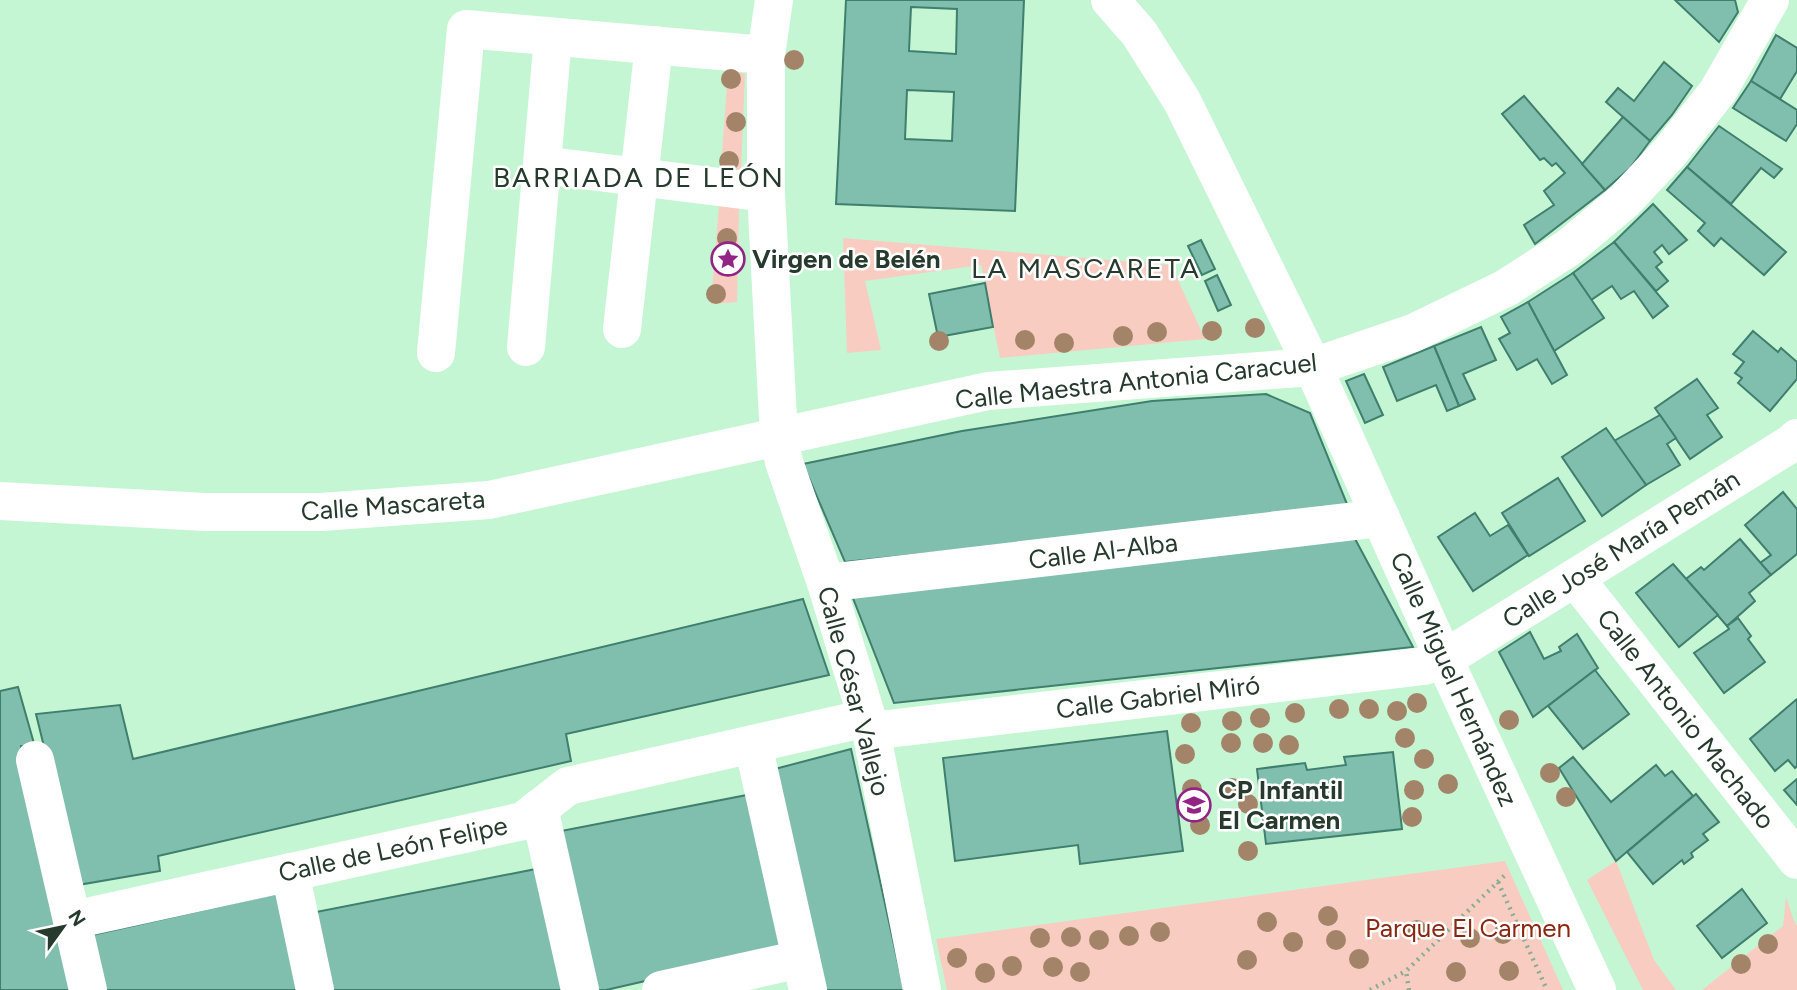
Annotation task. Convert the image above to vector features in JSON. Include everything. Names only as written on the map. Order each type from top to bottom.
[{"type":"street","name":"Calle César Vallejo","points":[[774,0],[766,55],[766,193],[779,437],[869,724],[922,990]]},
{"type":"street","name":"Calle Miguel Hernández","points":[[1110,0],[1135,17],[1182,101],[1313,367],[1597,990]]},
{"type":"street","points":[[1769,0],[1797,18]]},
{"type":"street","name":"Calle Maestra Antonia Caracuel","points":[[779,437],[988,391],[1313,367],[1413,333],[1506,288],[1568,248],[1624,201],[1670,152],[1718,91],[1769,0]]},
{"type":"street","points":[[436,353],[466,29],[766,55]]},
{"type":"street","points":[[526,347],[554,37]]},
{"type":"street","points":[[622,329],[654,45]]},
{"type":"street","points":[[542,165],[766,193]]},
{"type":"street","name":"Calle Mascareta","points":[[0,501],[218,512],[321,512],[489,500],[779,437]]},
{"type":"street","name":"Calle José María Pemán","points":[[1444,659],[1795,443]]},
{"type":"street","name":"Calle Al-Alba","points":[[825,583],[1381,518]]},
{"type":"street","name":"Calle Antonio Machado","points":[[1575,578],[1797,860]]},
{"type":"street","name":"Calle Gabriel Miró","points":[[869,724],[1424,666],[1444,659]]},
{"type":"street","name":"Calle de León Felipe","points":[[73,920],[523,821],[568,786],[753,744],[869,724]]},
{"type":"street","points":[[661,990],[804,974],[753,744]]},
{"type":"street","points":[[36,760],[88,990]]},
{"type":"street","points":[[539,808],[580,990]]},
{"type":"street","points":[[290,872],[315,990]]},
{"type":"path","points":[[1370,990],[1406,971],[1510,871]]},
{"type":"path","points":[[1498,882],[1547,990]]},
{"type":"path","points":[[1406,971],[1409,990]]},
{"type":"green space","points":[[728,70],[745,74],[741,170],[721,168]]},
{"type":"green space","points":[[719,205],[739,208],[737,302],[711,304]]},
{"type":"green space","points":[[843,238],[1171,265],[1205,339],[1000,358],[981,265],[865,281],[881,350],[847,353]]},
{"type":"green space","name":"Parque El Carmen","points":[[1505,861],[1563,990],[947,990],[936,939]]},
{"type":"green space","points":[[1616,861],[1654,960],[1676,990],[1643,990],[1587,880]]},
{"type":"green space","points":[[1786,897],[1797,926],[1797,990],[1702,990],[1783,926]]},
{"type":"building","points":[[846,0],[1024,0],[1015,211],[836,204]],"holes":[[[911,7],[957,9],[956,54],[909,51]],[[907,90],[954,92],[952,141],[905,139]]]},
{"type":"building","points":[[1675,0],[1735,0],[1738,12],[1719,42]]},
{"type":"building","points":[[1776,35],[1797,48],[1797,71],[1780,99],[1751,81]]},
{"type":"building","points":[[1664,62],[1692,86],[1650,141],[1606,102],[1618,88],[1634,101]]},
{"type":"building","points":[[1751,81],[1797,110],[1797,124],[1786,141],[1733,108]]},
{"type":"building","points":[[1524,96],[1605,190],[1535,244],[1524,225],[1554,205],[1544,191],[1565,173],[1556,163],[1552,166],[1544,158],[1540,160],[1502,114]]},
{"type":"building","points":[[1623,117],[1650,141],[1630,168],[1605,190],[1582,164]]},
{"type":"building","points":[[1719,126],[1782,169],[1774,178],[1761,168],[1731,204],[1687,167]]},
{"type":"building","points":[[1687,167],[1786,252],[1764,275],[1721,238],[1714,246],[1698,231],[1705,223],[1667,190]]},
{"type":"building","points":[[1653,204],[1687,240],[1669,254],[1662,245],[1654,252],[1662,262],[1656,267],[1668,281],[1656,291],[1614,242]]},
{"type":"building","points":[[1201,240],[1215,269],[1202,275],[1188,246]]},
{"type":"building","points":[[1614,242],[1668,306],[1653,318],[1634,291],[1621,299],[1612,286],[1591,300],[1573,273]]},
{"type":"building","points":[[1573,273],[1604,318],[1554,351],[1528,302]]},
{"type":"building","points":[[1217,275],[1231,305],[1218,311],[1205,281]]},
{"type":"building","points":[[985,283],[993,327],[938,337],[929,294]]},
{"type":"building","points":[[1528,302],[1567,375],[1552,384],[1537,359],[1517,370],[1499,339],[1510,333],[1501,317]]},
{"type":"building","points":[[1481,327],[1496,360],[1463,374],[1475,399],[1459,406],[1434,346]]},
{"type":"building","points":[[1753,331],[1778,352],[1781,348],[1797,362],[1797,379],[1770,411],[1738,383],[1742,378],[1735,373],[1744,362],[1733,354]]},
{"type":"building","points":[[1434,346],[1459,406],[1447,411],[1436,385],[1397,401],[1383,367]]},
{"type":"building","points":[[1364,374],[1383,415],[1365,423],[1346,381]]},
{"type":"building","points":[[1697,379],[1718,408],[1707,415],[1722,437],[1690,459],[1655,408]]},
{"type":"building","points":[[1266,394],[1310,413],[1349,509],[845,562],[803,464],[962,431],[1152,401]]},
{"type":"building","points":[[1660,415],[1676,438],[1667,444],[1680,465],[1646,485],[1614,441]]},
{"type":"building","points":[[1606,428],[1646,485],[1602,516],[1562,457]]},
{"type":"building","points":[[1558,478],[1585,521],[1529,556],[1502,513]]},
{"type":"building","points":[[1783,492],[1797,509],[1797,554],[1771,575],[1760,563],[1771,555],[1745,525]]},
{"type":"building","points":[[1475,513],[1490,536],[1508,525],[1528,555],[1473,591],[1438,537]]},
{"type":"building","points":[[1354,537],[1413,647],[894,703],[851,593]]},
{"type":"building","points":[[1740,539],[1771,575],[1749,593],[1755,601],[1727,626],[1686,579],[1701,567],[1704,570]]},
{"type":"building","points":[[1673,564],[1718,615],[1679,647],[1636,593]]},
{"type":"building","points":[[803,599],[829,675],[566,734],[571,761],[158,856],[160,871],[78,885],[36,714],[120,705],[133,759]]},
{"type":"building","points":[[1738,618],[1751,636],[1748,639],[1765,662],[1724,693],[1694,653],[1729,629],[1727,626]]},
{"type":"building","points":[[1530,632],[1544,659],[1561,651],[1559,647],[1577,634],[1598,668],[1533,717],[1499,652]]},
{"type":"building","points":[[1595,670],[1629,714],[1583,749],[1548,706]]},
{"type":"building","points":[[18,687],[35,747],[21,746],[22,767],[76,990],[0,990],[0,691]]},
{"type":"building","points":[[1797,699],[1797,766],[1795,768],[1788,760],[1775,771],[1750,739]]},
{"type":"building","points":[[1167,731],[1183,851],[1080,864],[1078,845],[955,861],[943,758]]},
{"type":"building","points":[[851,749],[904,990],[816,990],[771,770]]},
{"type":"building","points":[[1393,752],[1402,829],[1266,844],[1257,769],[1305,763],[1307,770],[1346,765],[1344,757]]},
{"type":"building","points":[[1573,757],[1611,802],[1656,765],[1665,776],[1672,771],[1693,796],[1616,861],[1559,768]]},
{"type":"building","points":[[1797,779],[1797,805],[1784,790]]},
{"type":"building","points":[[1696,794],[1719,822],[1703,834],[1708,840],[1691,853],[1693,857],[1684,864],[1682,860],[1653,884],[1627,852]]},
{"type":"building","points":[[747,795],[781,950],[606,990],[593,990],[556,832]]},
{"type":"building","points":[[541,868],[566,990],[327,990],[311,913]]},
{"type":"building","points":[[1742,889],[1767,923],[1722,958],[1697,926]]},
{"type":"building","points":[[283,892],[305,990],[106,990],[92,935]]},
{"type":"place","name":"Virgen de Belén","points":[[728,259]]},
{"type":"place","name":"CP Infantil El Carmen","points":[[1194,805]]},
{"type":"district","name":"BARRIADA DE LEÓN","points":[[639,177]]},
{"type":"district","name":"LA MASCARETA","points":[[1086,268]]}]
